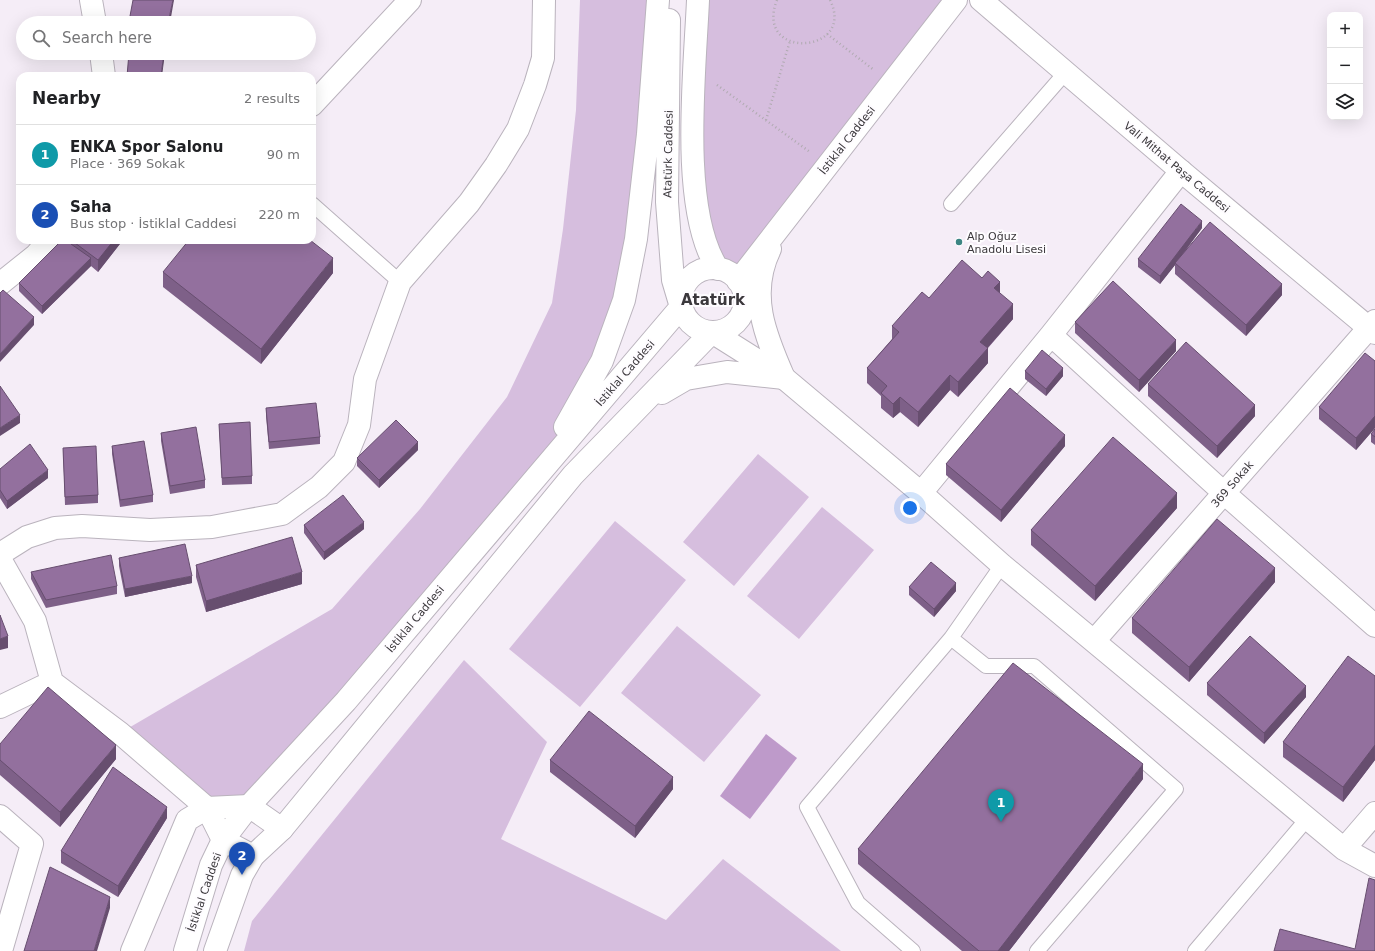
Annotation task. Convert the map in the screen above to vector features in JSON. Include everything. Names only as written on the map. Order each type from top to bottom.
[{"type":"street","points":[[91,0],[94,16]]},
{"type":"street","points":[[316,101],[410,0]]},
{"type":"street","points":[[0,554],[27,537],[55,528],[82,526],[150,530],[212,527],[282,514],[319,487],[344,462],[359,425],[365,380],[400,282],[470,203],[518,129],[535,85],[543,58],[544,0]]},
{"type":"street","points":[[529,485],[575,410],[602,361],[624,300],[637,232],[648,134],[658,0]]},
{"type":"street","name":"Atatürk Caddesi","points":[[669,0],[667,202],[673,280],[681,307]]},
{"type":"street","points":[[698,0],[693,118],[694,190],[700,226],[709,256],[718,269]]},
{"type":"street","name":"İstiklal Caddesi","points":[[738,281],[956,0]]},
{"type":"street","name":"Vali Mithat Paşa Caddesi","points":[[981,0],[1181,171],[1373,327]]},
{"type":"street","points":[[102,60],[103,72]]},
{"type":"street","points":[[921,493],[1051,335],[1181,171]]},
{"type":"street","points":[[783,222],[765,260],[760,275],[760,295],[762,314],[770,345],[784,378]]},
{"type":"street","points":[[0,284],[36,255],[45,244]]},
{"type":"street","points":[[710,268],[718,269],[731,274],[738,281],[743,290],[745,300],[744,310],[739,319],[732,326],[722,331],[702,331],[692,325],[685,317],[681,307],[681,296],[684,286],[691,277],[700,271],[710,268]]},
{"type":"street","name":"İstiklal Caddesi","points":[[185,951],[211,865],[223,840],[248,806],[346,700],[681,307]]},
{"type":"street","points":[[739,319],[784,378]]},
{"type":"street","name":"369 Sokak","points":[[1094,641],[1373,327]]},
{"type":"street","points":[[712,332],[784,378],[921,493],[1002,565],[1344,849],[1375,866]]},
{"type":"street","points":[[214,951],[242,875],[253,856],[282,829],[572,475],[712,332]]},
{"type":"street","points":[[1051,335],[1224,493],[1375,626]]},
{"type":"street","points":[[643,403],[686,379],[706,375],[745,373],[784,378]]},
{"type":"street","points":[[0,559],[35,621],[52,682],[120,733],[207,808],[223,840],[253,856]]},
{"type":"street","points":[[0,707],[52,682]]},
{"type":"street","points":[[132,951],[187,820],[207,808],[248,806],[282,829]]},
{"type":"street","points":[[1344,849],[1375,813]]},
{"type":"street","points":[[0,816],[32,844],[1,951]]},
{"type":"lane","points":[[952,204],[1066,72]]},
{"type":"lane","points":[[316,208],[400,282]]},
{"type":"lane","points":[[912,951],[858,903],[807,808],[951,638],[1002,565]]},
{"type":"lane","points":[[951,638],[986,666],[1034,666],[1176,789],[1037,951]]},
{"type":"lane","points":[[1195,951],[1308,818]]},
{"type":"path","points":[[777,0],[773,18],[776,28],[782,36],[799,45],[819,41],[827,34],[832,26],[834,16],[830,0]]},
{"type":"path","points":[[827,34],[891,83]]},
{"type":"path","points":[[766,120],[790,41]]},
{"type":"path","points":[[695,69],[827,165]]},
{"type":"shaded area","points":[[580,0],[658,0],[648,134],[602,361],[529,485],[249,806],[207,808],[120,733],[332,609],[420,509],[507,397],[552,303],[563,229],[576,110]]},
{"type":"shaded area","points":[[698,0],[956,0],[731,274],[718,269],[693,111]]},
{"type":"shaded area","points":[[758,454],[809,497],[734,586],[683,542]]},
{"type":"shaded area","points":[[822,507],[874,550],[799,639],[747,596]]},
{"type":"shaded area","points":[[615,521],[686,580],[580,707],[509,649]]},
{"type":"shaded area","points":[[677,626],[761,695],[704,762],[621,693]]},
{"type":"shaded area","points":[[464,660],[547,742],[501,839],[666,920],[723,859],[841,951],[244,951],[252,921]]},
{"type":"shaded area","points":[[766,734],[797,758],[750,819],[720,796]]},
{"type":"building","points":[[133,0],[173,0],[170,16],[130,16]]},
{"type":"building","points":[[128,60],[163,60],[162,72],[127,72]]},
{"type":"building","points":[[1181,204],[1202,221],[1160,276],[1138,259]]},
{"type":"building","points":[[1210,222],[1282,284],[1246,325],[1175,263]]},
{"type":"building","points":[[58,244],[71,244],[91,258],[42,306],[19,283]]},
{"type":"building","points":[[76,244],[111,244],[98,260]]},
{"type":"building","points":[[186,244],[315,244],[333,258],[261,349],[163,272]]},
{"type":"building","name":"Alp Oğuz Anadolu Lisesi","points":[[962,260],[982,278],[988,271],[1000,282],[994,288],[1013,304],[980,342],[988,348],[958,382],[950,375],[918,412],[900,397],[893,404],[881,393],[887,386],[867,368],[899,332],[892,326],[922,292],[929,298]]},
{"type":"building","points":[[1113,281],[1176,340],[1139,380],[1075,322]]},
{"type":"building","points":[[3,290],[34,317],[0,354],[0,293]]},
{"type":"building","points":[[1186,342],[1255,405],[1217,446],[1148,384]]},
{"type":"building","points":[[1042,350],[1063,368],[1046,389],[1025,371]]},
{"type":"building","points":[[1365,353],[1375,361],[1375,416],[1356,438],[1319,407]]},
{"type":"building","points":[[0,386],[20,415],[0,428]]},
{"type":"building","points":[[1010,388],[1065,435],[1001,510],[946,464]]},
{"type":"building","points":[[316,403],[320,437],[269,442],[266,408]]},
{"type":"building","points":[[396,420],[418,442],[379,480],[357,458]]},
{"type":"building","points":[[250,422],[252,476],[222,478],[219,424]]},
{"type":"building","points":[[196,427],[205,480],[170,486],[161,433]]},
{"type":"building","points":[[1375,429],[1375,437],[1371,434]]},
{"type":"building","points":[[1113,437],[1177,493],[1095,586],[1031,530]]},
{"type":"building","points":[[144,441],[153,495],[120,500],[112,446]]},
{"type":"building","points":[[30,444],[48,470],[7,501],[0,490],[0,469]]},
{"type":"building","points":[[96,446],[98,495],[65,497],[63,448]]},
{"type":"building","points":[[343,495],[364,522],[324,552],[304,525]]},
{"type":"building","points":[[1217,519],[1275,568],[1189,667],[1132,618]]},
{"type":"building","points":[[292,537],[302,572],[206,601],[196,565]]},
{"type":"building","points":[[185,544],[192,576],[125,589],[119,558]]},
{"type":"building","points":[[111,555],[117,586],[46,600],[31,572]]},
{"type":"building","points":[[931,562],[956,583],[934,609],[909,587]]},
{"type":"building","points":[[0,615],[8,636],[0,639]]},
{"type":"building","points":[[1250,636],[1306,686],[1264,733],[1207,683]]},
{"type":"building","points":[[1348,656],[1375,676],[1375,745],[1343,787],[1283,742]]},
{"type":"building","points":[[1013,663],[1143,764],[998,951],[979,951],[858,849]]},
{"type":"building","points":[[48,687],[116,745],[60,812],[0,760],[0,744]]},
{"type":"building","points":[[589,711],[673,777],[635,826],[550,760]]},
{"type":"building","points":[[113,767],[167,807],[118,886],[61,851]]},
{"type":"building","points":[[50,867],[110,897],[94,951],[24,951]]},
{"type":"building","points":[[1369,878],[1375,880],[1375,951],[1274,951],[1280,929],[1355,949]]},
{"type":"place","name":"Alp Oğuz Anadolu Lisesi","points":[[959,242]]},
{"type":"place","name":"ENKA Spor Salonu","points":[[1001,822]]},
{"type":"place","name":"Saha","points":[[242,875]]},
{"type":"district","name":"Atatürk","points":[[713,300]]}]
